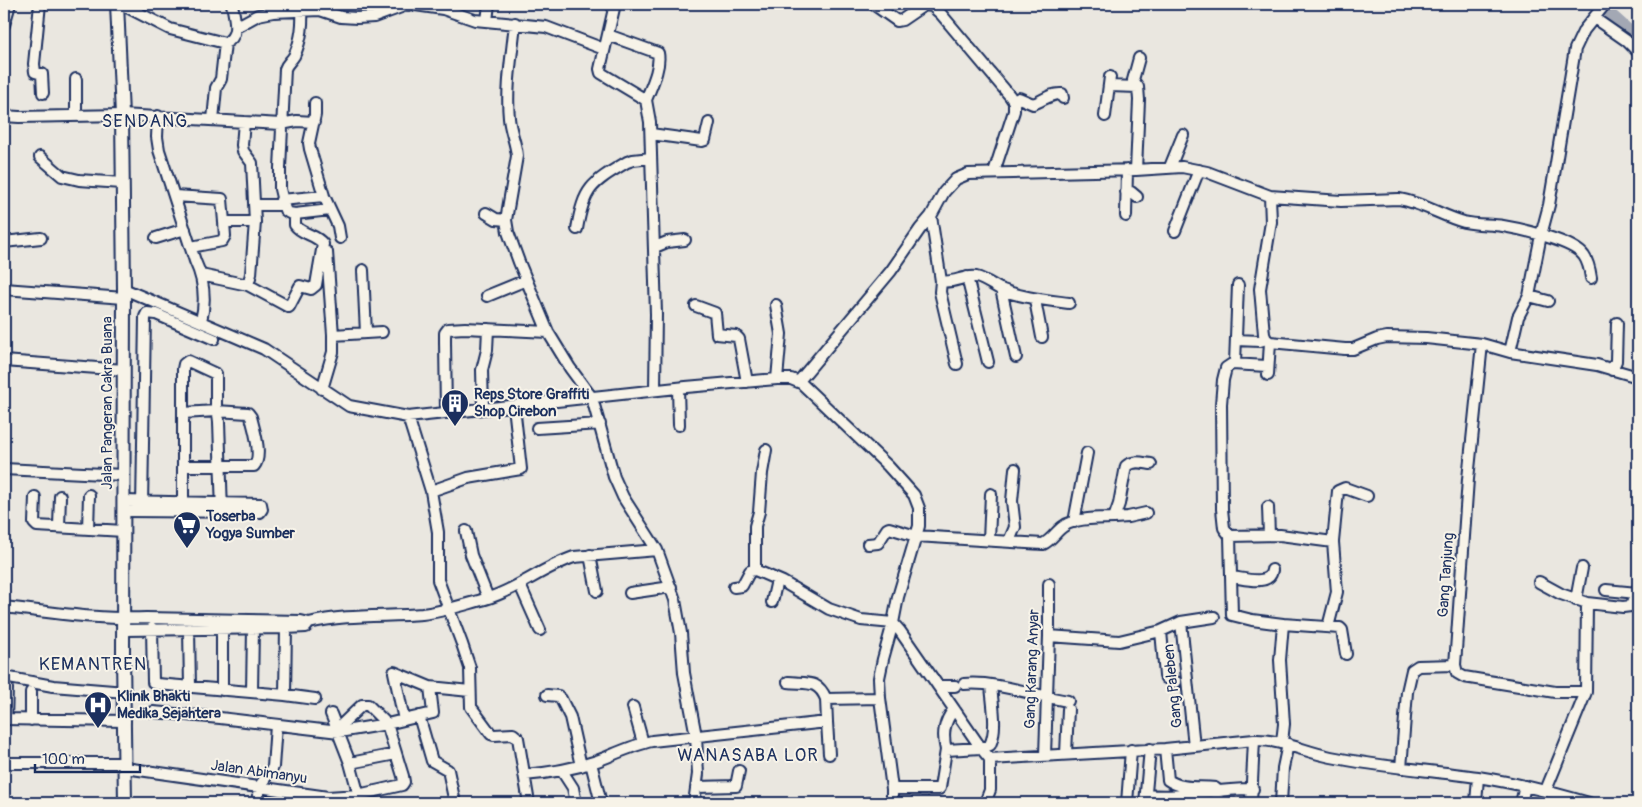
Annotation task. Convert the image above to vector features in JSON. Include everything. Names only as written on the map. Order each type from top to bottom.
[{"type":"main road","name":"Jalan Pangeran Cakra Buana","points":[[119,4],[124,293],[125,803]]},
{"type":"street","points":[[4,25],[10,4]]},
{"type":"street","points":[[40,4],[34,64],[35,72],[42,74],[43,93]]},
{"type":"street","points":[[119,4],[170,29],[225,43]]},
{"type":"street","points":[[213,120],[216,88],[221,79],[225,43],[231,38],[236,27],[232,4]]},
{"type":"street","points":[[487,21],[489,4]]},
{"type":"street","points":[[615,4],[600,62],[601,73],[646,100]]},
{"type":"street","points":[[873,4],[897,21],[902,20],[924,5],[932,6],[941,14],[1014,102],[1014,111],[994,172]]},
{"type":"street","points":[[1510,352],[1518,317],[1528,296],[1549,206],[1575,49],[1584,30],[1605,4]]},
{"type":"street","points":[[236,27],[258,15],[302,7],[336,10],[351,18],[374,17],[404,6],[437,7],[467,18],[546,27],[604,49]]},
{"type":"street","points":[[302,7],[301,42],[292,60],[286,66],[281,124],[280,168],[282,202],[286,211],[295,214],[330,210]]},
{"type":"street","points":[[1596,16],[1638,52]]},
{"type":"street","points":[[514,23],[508,111],[510,128],[517,149],[517,162],[506,220],[508,232],[548,332],[570,368],[592,398],[614,477],[623,497],[657,550],[670,587],[677,610],[684,673],[696,736],[698,761],[694,803]]},
{"type":"street","points":[[608,35],[658,53],[659,58],[646,100],[651,134],[655,247],[655,390]]},
{"type":"street","points":[[1126,216],[1126,192],[1132,170],[1139,100],[1138,87],[1133,80],[1139,58]]},
{"type":"street","points":[[76,79],[76,116]]},
{"type":"street","points":[[1105,116],[1109,82],[1138,87]]},
{"type":"street","points":[[1014,102],[1019,98],[1030,103],[1036,103],[1050,95],[1059,94],[1062,94],[1063,98]]},
{"type":"street","points":[[315,103],[314,122],[309,143],[324,196],[338,226],[340,238]]},
{"type":"street","points":[[4,116],[122,115],[281,124],[297,121],[314,122]]},
{"type":"street","points":[[158,116],[157,137],[159,150],[199,268],[204,304],[201,321]]},
{"type":"street","points":[[244,122],[242,149],[252,163],[255,222],[251,274],[248,286]]},
{"type":"street","points":[[651,134],[702,141],[705,140],[710,123]]},
{"type":"street","points":[[1170,167],[1183,135]]},
{"type":"street","points":[[40,157],[62,176],[79,180],[122,183]]},
{"type":"street","points":[[577,229],[580,207],[588,190],[594,184],[627,162],[651,158]]},
{"type":"street","points":[[799,381],[891,272],[944,192],[956,179],[968,174],[1182,167],[1199,170],[1270,196],[1341,201],[1408,200],[1464,222],[1501,226],[1541,235],[1570,246],[1584,256],[1591,278]]},
{"type":"street","points":[[1175,231],[1199,170]]},
{"type":"street","points":[[1126,192],[1131,192],[1137,197]]},
{"type":"street","points":[[175,196],[222,200],[225,236],[222,241],[191,247]]},
{"type":"street","points":[[254,206],[324,196]]},
{"type":"street","points":[[1270,196],[1271,222],[1260,289],[1268,340],[1268,371],[1235,363],[1226,368],[1221,392],[1222,510],[1224,528],[1230,536],[1232,615],[1252,620],[1284,624],[1338,628],[1342,630],[1346,654]]},
{"type":"street","points":[[486,213],[496,219],[506,220]]},
{"type":"street","points":[[199,268],[248,286],[289,307],[300,286],[311,289],[316,285],[323,244],[317,238],[298,229],[295,225],[295,214]]},
{"type":"street","points":[[224,222],[255,222]]},
{"type":"street","points":[[925,222],[941,281],[940,292],[957,364]]},
{"type":"street","points":[[156,238],[186,229]]},
{"type":"street","points":[[4,242],[41,238]]},
{"type":"street","points":[[655,247],[667,242],[685,240]]},
{"type":"street","points":[[322,389],[333,352],[327,252]]},
{"type":"street","points":[[363,270],[366,333]]},
{"type":"street","points":[[941,281],[948,282],[967,277],[977,277],[1001,289],[1035,300],[1069,304]]},
{"type":"street","points":[[967,277],[988,362]]},
{"type":"street","points":[[487,296],[526,280]]},
{"type":"street","points":[[1235,363],[1238,285]]},
{"type":"street","points":[[4,289],[124,293],[175,315],[214,339]]},
{"type":"street","points":[[1001,289],[1016,357]]},
{"type":"street","points":[[1528,296],[1548,301]]},
{"type":"street","points":[[1035,300],[1042,337]]},
{"type":"street","points":[[776,305],[781,334],[777,379]]},
{"type":"street","points":[[696,306],[715,313],[717,334],[736,336],[739,339],[747,382]]},
{"type":"street","points":[[142,506],[145,317],[147,313],[175,315],[201,321],[264,349],[341,402],[357,408],[408,417],[655,390],[777,379],[799,381],[888,466],[914,495],[920,514],[916,536],[898,597],[880,672],[880,698],[892,789],[892,803]]},
{"type":"street","points":[[1612,370],[1616,361],[1617,323]]},
{"type":"street","points":[[446,413],[444,356],[446,330],[450,328],[465,328],[548,332]]},
{"type":"street","points":[[483,409],[482,370],[486,354],[488,329]]},
{"type":"street","points":[[333,335],[382,332]]},
{"type":"street","points":[[1236,340],[1268,340],[1354,349],[1377,338],[1426,338],[1482,344],[1510,352],[1591,364],[1638,377]]},
{"type":"street","name":"Gang Tanjung","points":[[1455,665],[1468,479],[1482,344]]},
{"type":"street","points":[[4,360],[124,370]]},
{"type":"street","points":[[124,506],[183,508],[222,508],[219,416],[216,411],[216,374],[188,361],[184,364],[183,369],[183,508]]},
{"type":"street","points":[[678,388],[679,425]]},
{"type":"street","points":[[431,491],[468,478],[521,469],[514,406]]},
{"type":"street","points":[[183,412],[216,411],[248,413],[251,417],[258,452],[257,463],[254,466],[183,466]]},
{"type":"street","points":[[408,417],[431,491],[438,532],[438,580],[470,668],[472,710],[491,734],[517,735],[529,803]]},
{"type":"street","points":[[537,428],[600,424]]},
{"type":"street","points":[[755,570],[755,526],[759,512],[763,460],[766,450]]},
{"type":"street","points":[[1074,522],[1087,453]]},
{"type":"street","points":[[1114,518],[1119,504],[1126,466],[1137,462],[1151,464]]},
{"type":"street","points":[[4,469],[123,475]]},
{"type":"street","points":[[1009,541],[1015,527],[1012,501],[1015,469]]},
{"type":"street","points":[[1328,627],[1337,592],[1333,542],[1335,488],[1345,488],[1367,496]]},
{"type":"street","points":[[988,540],[991,494]]},
{"type":"street","points":[[88,529],[89,495]]},
{"type":"street","points":[[60,496],[60,528]]},
{"type":"street","points":[[34,497],[35,525],[124,531]]},
{"type":"street","points":[[1268,507],[1269,535]]},
{"type":"street","points":[[868,544],[878,543],[889,528],[916,536],[1044,544],[1061,528],[1074,522],[1128,517],[1146,513]]},
{"type":"street","points":[[466,531],[471,556],[488,598]]},
{"type":"street","points":[[1230,536],[1269,535],[1333,542]]},
{"type":"street","points":[[124,624],[146,618],[292,621],[308,624],[337,618],[424,614],[488,598],[520,585],[562,561],[590,555],[657,550]]},
{"type":"street","points":[[590,555],[597,591]]},
{"type":"street","points":[[1576,600],[1582,568]]},
{"type":"street","points":[[734,587],[742,586],[750,572],[755,570],[829,609],[861,620],[893,623],[980,748],[990,759],[990,790],[985,803]]},
{"type":"street","points":[[1231,577],[1262,580],[1268,578],[1272,570]]},
{"type":"street","points":[[772,602],[777,580]]},
{"type":"street","points":[[1539,582],[1576,600],[1627,607],[1633,604],[1638,591],[1606,590]]},
{"type":"street","name":"Gang Karang Anyar","points":[[1045,755],[1049,584]]},
{"type":"street","points":[[520,585],[540,630]]},
{"type":"street","points":[[630,593],[670,587]]},
{"type":"street","points":[[1546,790],[1586,692],[1587,603]]},
{"type":"street","points":[[4,607],[152,628],[286,628],[306,627],[308,624]]},
{"type":"street","points":[[1049,636],[1119,641],[1161,631],[1181,622],[1214,617]]},
{"type":"street","name":"Gang Paleben","points":[[1181,622],[1194,746]]},
{"type":"street","points":[[1282,803],[1285,743],[1280,660],[1284,624]]},
{"type":"street","points":[[152,628],[153,682],[157,684],[316,699]]},
{"type":"street","points":[[252,692],[253,628]]},
{"type":"street","points":[[285,695],[286,628]]},
{"type":"street","points":[[189,629],[190,687]]},
{"type":"street","points":[[222,629],[222,690]]},
{"type":"street","points":[[1161,631],[1165,676],[1176,682]]},
{"type":"street","points":[[1401,768],[1407,692],[1412,670],[1418,666],[1455,665],[1457,673],[1464,677],[1555,692],[1586,692]]},
{"type":"street","points":[[404,720],[394,672],[430,687],[470,691]]},
{"type":"street","points":[[4,677],[53,686],[125,692]]},
{"type":"street","points":[[788,682],[816,685],[822,689],[826,699],[829,754]]},
{"type":"street","points":[[938,686],[977,683],[991,685],[1047,695],[1068,705],[1066,754]]},
{"type":"street","points":[[946,750],[986,747],[992,741],[991,685]]},
{"type":"street","points":[[154,712],[338,730],[387,724],[433,714],[430,687]]},
{"type":"street","points":[[7,688],[5,719],[125,720]]},
{"type":"street","points":[[30,720],[31,692]]},
{"type":"street","points":[[547,695],[558,696],[567,710],[601,803]]},
{"type":"street","points":[[826,699],[880,698]]},
{"type":"street","points":[[338,730],[364,704],[368,705],[387,724],[396,754],[350,763]]},
{"type":"street","points":[[632,707],[642,743]]},
{"type":"street","points":[[892,789],[937,790],[940,788],[946,750],[944,743],[946,719],[954,709]]},
{"type":"street","points":[[331,714],[350,763],[360,799]]},
{"type":"street","points":[[419,716],[432,761],[448,770],[455,803]]},
{"type":"street","points":[[524,775],[562,771],[642,743],[827,722]]},
{"type":"street","points":[[257,803],[259,787],[273,768],[276,725]]},
{"type":"street","points":[[1251,803],[1254,740]]},
{"type":"street","points":[[990,759],[1150,748],[1166,749],[1254,740],[1285,743],[1331,757],[1525,786],[1546,790],[1589,803]]},
{"type":"street","points":[[1150,748],[1146,799],[1217,790],[1253,789]]},
{"type":"street","points":[[1166,749],[1168,780],[1178,785],[1217,790]]},
{"type":"street","points":[[1127,803],[1131,750]]},
{"type":"street","name":"Jalan Abimanyu","points":[[5,763],[126,766],[328,797],[360,799],[402,785],[404,782],[403,776],[396,754]]},
{"type":"street","points":[[562,771],[574,788],[576,803]]},
{"type":"street","points":[[697,787],[736,786],[739,771]]},
{"type":"street","points":[[1476,803],[1478,778]]},
{"type":"street","points":[[1521,803],[1525,786]]},
{"type":"street","points":[[1217,790],[1218,803]]},
{"type":"waterway","points":[[1599,4],[1638,39]]},
{"type":"place","name":"Reps Store Graffiti Shop Cirebon","points":[[455,427]]},
{"type":"place","name":"Toserba Yogya Sumber","points":[[187,549]]},
{"type":"place","name":"Klinik Bhakti Medika Sejahtera","points":[[98,729]]},
{"type":"district","name":"SENDANG","points":[[145,121]]},
{"type":"district","name":"KEMANTREN","points":[[93,664]]},
{"type":"district","name":"WANASABA LOR","points":[[748,755]]}]
